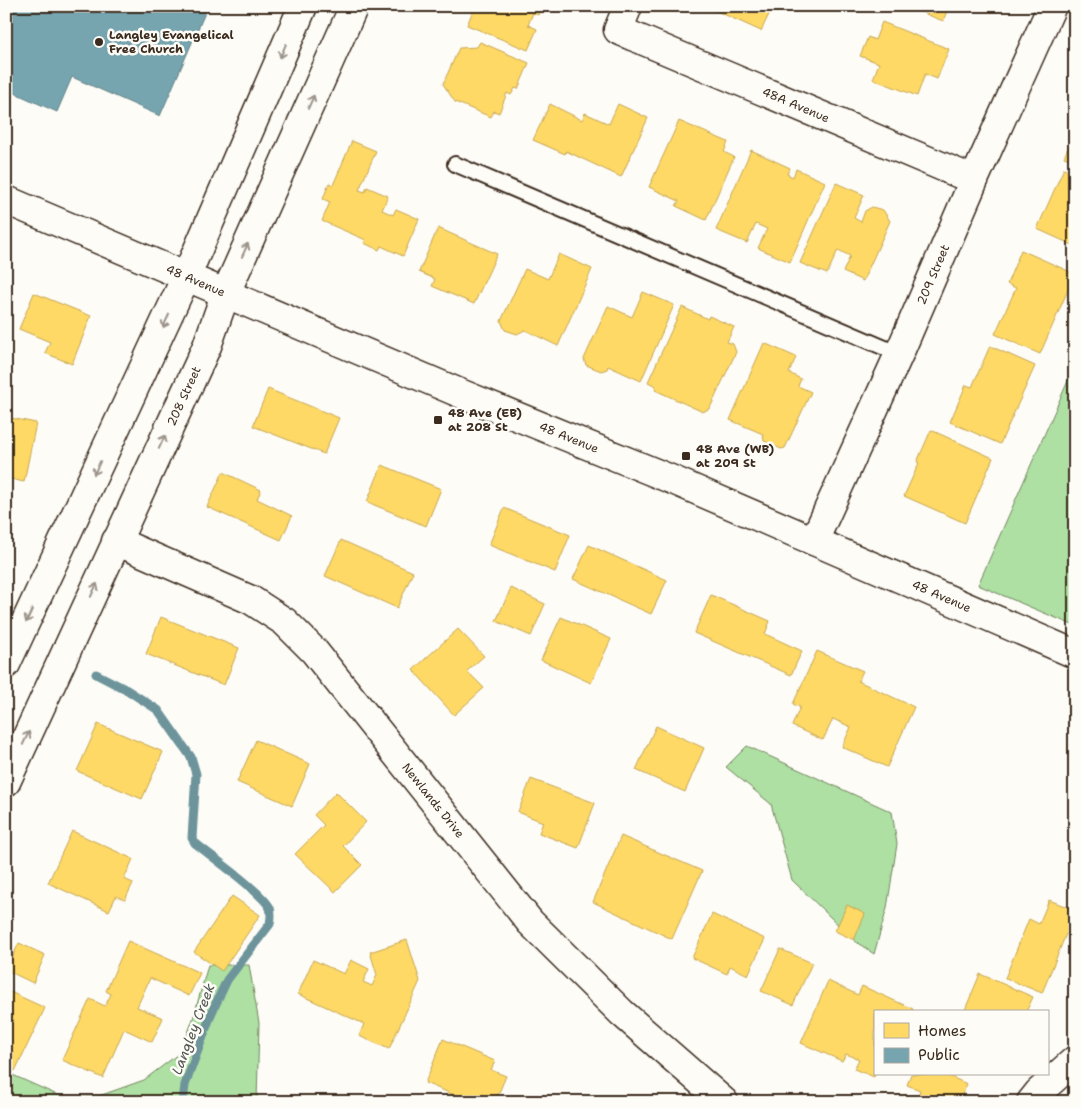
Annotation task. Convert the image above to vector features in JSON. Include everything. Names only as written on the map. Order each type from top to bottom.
[{"type":"main road","points":[[6,664],[186,277],[303,6]]},
{"type":"main road","name":"208 Street","points":[[6,782],[207,346],[225,295],[354,6]]},
{"type":"main road","name":"209 Street","points":[[814,541],[899,354],[1052,6]]},
{"type":"main road","name":"48A Avenue","points":[[623,18],[974,180]]},
{"type":"main road","name":"48 Avenue","points":[[6,200],[225,295],[673,480],[1075,654]]},
{"type":"main road","name":"Newlands Drive","points":[[116,541],[251,600],[285,622],[314,651],[530,922],[622,1013],[724,1102]]},
{"type":"main road","points":[[1031,1102],[1075,1060]]},
{"type":"lane","points":[[455,164],[899,354]]},
{"type":"green space","points":[[1075,365],[1075,626],[978,585]]},
{"type":"green space","points":[[747,746],[892,812],[897,844],[887,908],[874,954],[855,941],[792,880],[771,804],[726,767]]},
{"type":"green space","points":[[208,965],[249,965],[259,1023],[257,1102],[6,1102],[6,1072],[64,1098],[99,1096],[144,1080],[181,1052],[193,1019]]},
{"type":"building: Homes","points":[[475,6],[541,6],[538,15],[533,13],[528,25],[537,29],[528,50],[467,25]]},
{"type":"building: Homes","points":[[711,6],[773,6],[761,31],[710,8]]},
{"type":"building: Homes","points":[[906,6],[949,6],[943,21]]},
{"type":"building: Homes","points":[[882,22],[949,49],[937,79],[925,74],[917,96],[873,79],[879,63],[860,56],[868,37],[875,40]]},
{"type":"building: Homes","points":[[480,42],[529,63],[518,89],[515,88],[511,95],[507,93],[499,113],[494,111],[491,117],[455,102],[443,84],[459,48],[477,47]]},
{"type":"building: Homes","points":[[550,104],[582,120],[585,113],[609,124],[618,104],[648,118],[621,177],[566,151],[565,154],[533,140]]},
{"type":"building: Homes","points":[[679,121],[728,142],[724,152],[734,157],[706,220],[676,206],[679,201],[649,187]]},
{"type":"building: Homes","points":[[1075,132],[1075,161],[1064,157]]},
{"type":"building: Homes","points":[[352,141],[376,151],[359,190],[365,192],[367,187],[388,196],[382,210],[393,215],[396,209],[419,219],[403,256],[381,246],[379,250],[364,243],[366,240],[322,221],[330,202],[323,199],[329,183],[333,185]]},
{"type":"building: Homes","points":[[751,150],[790,168],[787,174],[793,177],[796,169],[825,182],[790,262],[758,248],[767,229],[756,224],[747,243],[716,230]]},
{"type":"building: Homes","points":[[1064,168],[1075,173],[1075,246],[1037,229]]},
{"type":"building: Homes","points":[[836,183],[864,195],[854,218],[861,222],[865,211],[872,207],[883,210],[890,221],[863,281],[843,272],[850,256],[838,250],[827,274],[800,263]]},
{"type":"building: Homes","points":[[438,228],[497,254],[474,304],[432,286],[435,279],[419,272]]},
{"type":"building: Homes","points":[[1021,250],[1075,274],[1040,354],[995,334],[1016,288],[1007,284]]},
{"type":"building: Homes","points":[[559,254],[592,269],[558,346],[525,330],[517,334],[505,330],[501,321],[525,269],[548,279]]},
{"type":"building: Homes","points":[[643,292],[674,305],[641,381],[608,366],[607,369],[601,371],[586,365],[584,359],[608,306],[632,317]]},
{"type":"building: Homes","points":[[34,293],[91,316],[72,364],[45,353],[50,342],[19,329]]},
{"type":"building: Homes","points":[[682,307],[708,319],[709,316],[734,327],[727,342],[733,344],[736,352],[710,408],[703,412],[655,390],[656,386],[648,382]]},
{"type":"building: Homes","points":[[764,343],[796,357],[789,373],[801,379],[798,386],[811,392],[785,448],[781,449],[764,441],[763,434],[730,420]]},
{"type":"building: Homes","points":[[990,346],[1035,366],[1000,444],[950,422],[966,385],[972,387]]},
{"type":"building: Homes","points":[[268,389],[339,418],[324,454],[253,426]]},
{"type":"building: Homes","points":[[6,417],[36,423],[24,482],[6,478]]},
{"type":"building: Homes","points":[[931,430],[993,458],[965,523],[904,496]]},
{"type":"building: Homes","points":[[382,465],[441,489],[426,526],[367,502]]},
{"type":"building: Homes","points":[[223,472],[261,490],[257,499],[292,516],[281,540],[207,507]]},
{"type":"building: Homes","points":[[504,508],[570,535],[555,572],[489,545]]},
{"type":"building: Homes","points":[[341,540],[413,572],[397,608],[325,576]]},
{"type":"building: Homes","points":[[589,545],[667,580],[651,614],[573,579]]},
{"type":"building: Homes","points":[[511,588],[545,604],[531,636],[496,621]]},
{"type":"building: Homes","points":[[711,595],[770,621],[765,634],[802,651],[791,675],[694,633]]},
{"type":"building: Homes","points":[[161,617],[239,648],[224,685],[146,654]]},
{"type":"building: Homes","points":[[561,617],[611,639],[591,683],[541,660]]},
{"type":"building: Homes","points":[[458,629],[484,656],[467,671],[484,688],[454,715],[413,670]]},
{"type":"building: Homes","points":[[817,651],[863,671],[858,681],[914,707],[887,767],[842,747],[851,727],[833,719],[823,740],[792,726],[800,707],[793,704]]},
{"type":"building: Homes","points":[[98,724],[163,752],[142,799],[77,771]]},
{"type":"building: Homes","points":[[656,726],[704,748],[685,792],[636,770]]},
{"type":"building: Homes","points":[[256,740],[310,764],[292,806],[237,782]]},
{"type":"building: Homes","points":[[531,779],[595,803],[578,848],[539,833],[543,822],[518,812]]},
{"type":"building: Homes","points":[[336,792],[366,822],[343,846],[362,865],[335,892],[295,854],[324,825],[314,815]]},
{"type":"building: Homes","points":[[72,831],[133,859],[124,879],[133,883],[125,900],[116,896],[109,911],[48,883]]},
{"type":"building: Homes","points":[[621,836],[702,871],[672,939],[593,902]]},
{"type":"building: Homes","points":[[232,896],[260,915],[222,971],[194,952]]},
{"type":"building: Homes","points":[[1049,900],[1075,910],[1075,923],[1070,936],[1066,934],[1042,993],[1005,978],[1029,919],[1039,924]]},
{"type":"building: Homes","points":[[847,905],[865,914],[854,940],[835,931]]},
{"type":"building: Homes","points":[[712,914],[765,939],[748,975],[730,966],[727,974],[692,958]]},
{"type":"building: Homes","points":[[407,940],[420,981],[389,1049],[359,1036],[364,1024],[298,994],[313,960],[344,974],[351,960],[369,969],[363,982],[372,986],[377,975],[370,952]]},
{"type":"building: Homes","points":[[128,941],[200,973],[189,996],[150,978],[137,1007],[163,1018],[152,1042],[124,1029],[103,1078],[62,1060],[90,999],[105,1006],[111,994],[106,991]]},
{"type":"building: Homes","points":[[19,943],[45,955],[33,983],[6,970]]},
{"type":"building: Homes","points":[[780,949],[812,963],[793,1005],[761,991]]},
{"type":"building: Homes","points":[[980,974],[1033,997],[1027,1010],[965,1010]]},
{"type":"building: Homes","points":[[828,981],[858,995],[862,986],[913,1009],[874,1010],[874,1077],[854,1069],[859,1059],[846,1054],[842,1061],[801,1043]]},
{"type":"building: Homes","points":[[6,990],[45,1008],[15,1071],[6,1067]]},
{"type":"building: Homes","points":[[443,1039],[495,1061],[491,1070],[506,1076],[495,1102],[471,1102],[425,1083]]},
{"type":"building: Homes","points":[[910,1076],[949,1076],[967,1084],[959,1102],[916,1102],[920,1090],[907,1085]]},
{"type":"building: Public","name":"Langley Evangelical Free Church","points":[[6,6],[208,6],[160,116],[72,77],[57,112],[6,89]]},
{"type":"waterway","name":"Langley Creek","points":[[96,674],[127,690],[158,710],[191,757],[196,774],[192,838],[195,843],[258,893],[271,910],[270,924],[227,980],[212,1012],[185,1085],[183,1102]]},
{"type":"place","name":"Langley Evangelical Free Church","points":[[99,42]]},
{"type":"place","name":"48 Ave (EB) at 208 St","points":[[438,420]]},
{"type":"place","name":"48 Ave (WB) at 209 St","points":[[686,456]]}]
